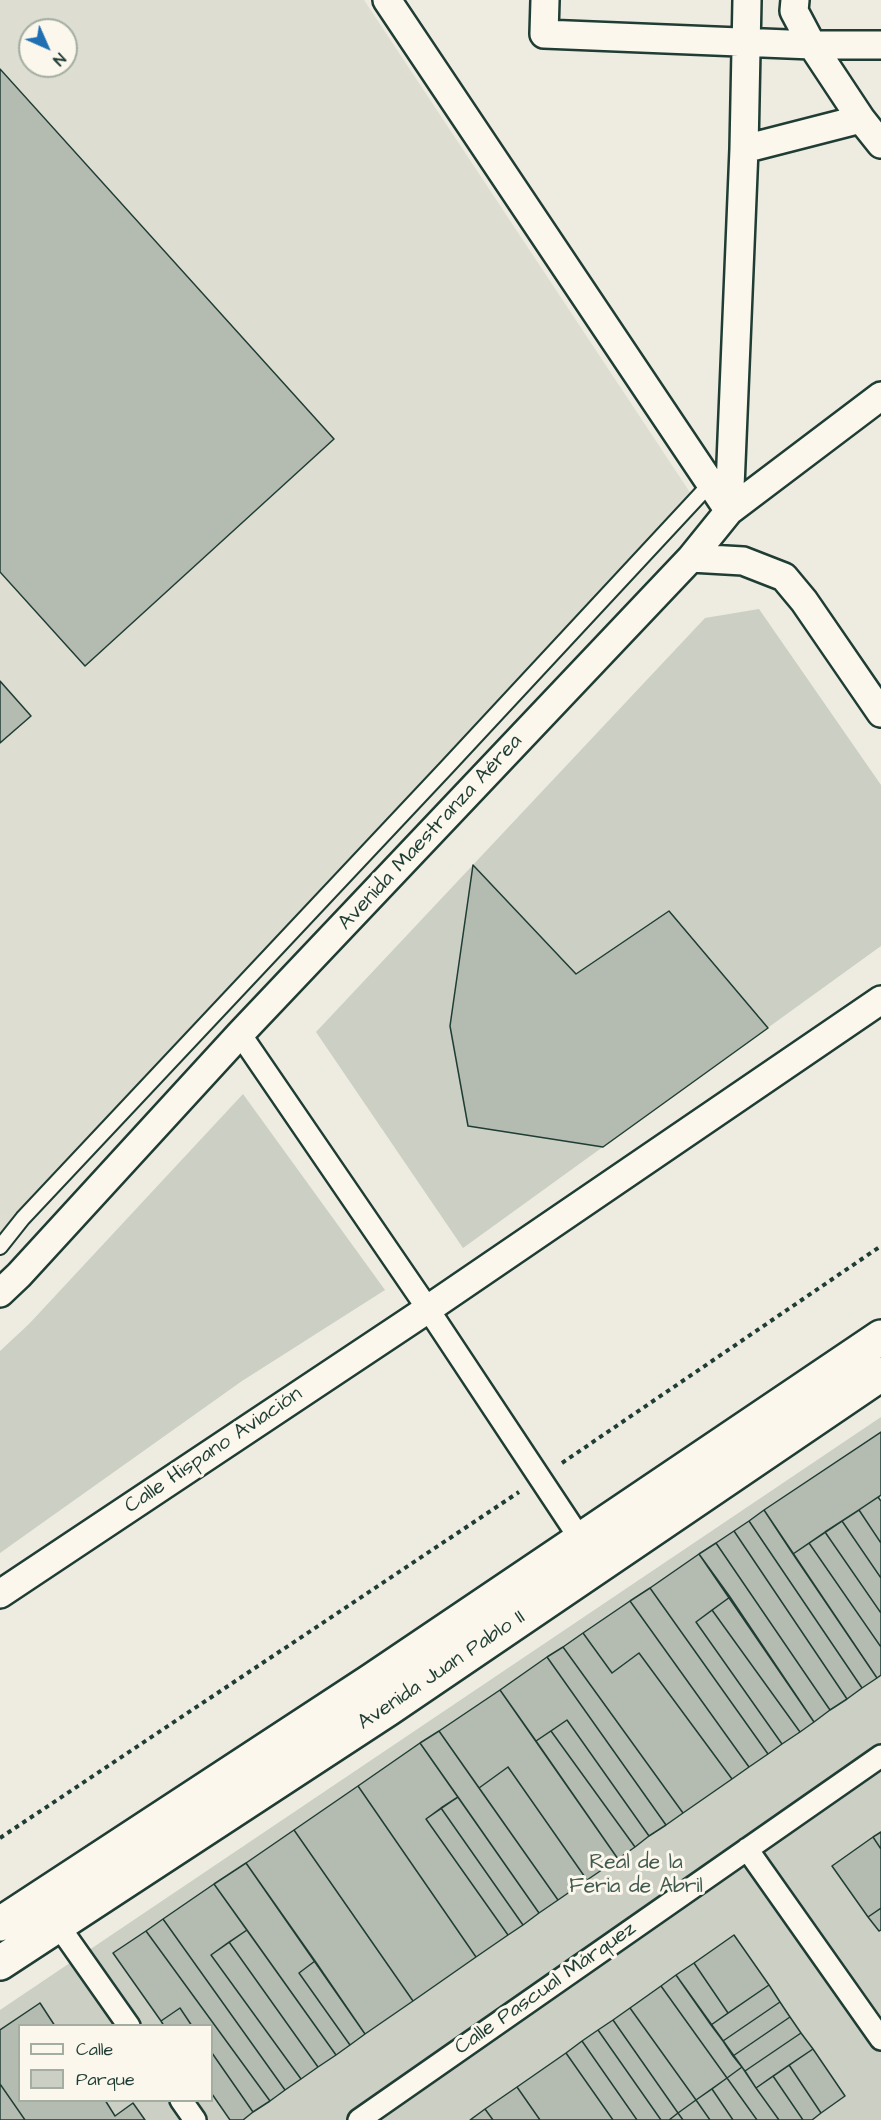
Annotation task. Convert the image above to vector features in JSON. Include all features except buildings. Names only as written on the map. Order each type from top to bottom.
[{"type":"main road","name":"Avenida Juan Pablo II","points":[[0,1924],[380,1675],[881,1337]]},
{"type":"main road","name":"Avenida Juan Pablo II","points":[[0,1964],[388,1709],[881,1374]]},
{"type":"street","points":[[387,0],[729,511]]},
{"type":"street","points":[[546,0],[544,34],[746,43],[881,45]]},
{"type":"street","points":[[729,511],[744,149],[747,0]]},
{"type":"street","points":[[795,0],[794,11],[812,45],[861,119],[881,144]]},
{"type":"street","points":[[744,149],[861,119]]},
{"type":"street","name":"Avenida Maestranza Aérea","points":[[0,1293],[20,1275],[240,1035],[691,558],[729,511],[881,396]]},
{"type":"street","points":[[691,558],[743,561],[784,577],[804,601],[881,713]]},
{"type":"street","name":"Calle Hispano Aviación","points":[[0,1594],[428,1309],[881,1000]]},
{"type":"street","points":[[240,1035],[428,1309],[580,1540]]},
{"type":"street","name":"Calle Pascual Márquez","points":[[359,2120],[881,1756]]},
{"type":"street","points":[[747,1849],[881,2039]]},
{"type":"street","points":[[58,1925],[128,2024]]},
{"type":"street","points":[[182,2102],[195,2120]]},
{"type":"lane","points":[[0,1247],[23,1218],[440,776],[711,483]]},
{"type":"path","points":[[0,1838],[540,1478],[881,1246]]},
{"type":"shaded area","points":[[0,0],[364,0],[697,503],[0,1237]]},
{"type":"green space","points":[[759,609],[881,785],[881,946],[463,1248],[316,1032],[705,618]]},
{"type":"green space","points":[[243,1094],[385,1290],[242,1381],[0,1553],[0,1351],[29,1324]]},
{"type":"green space","name":"Real de la Feria de Abril","points":[[881,1417],[881,2120],[0,2120],[0,2010]]}]
